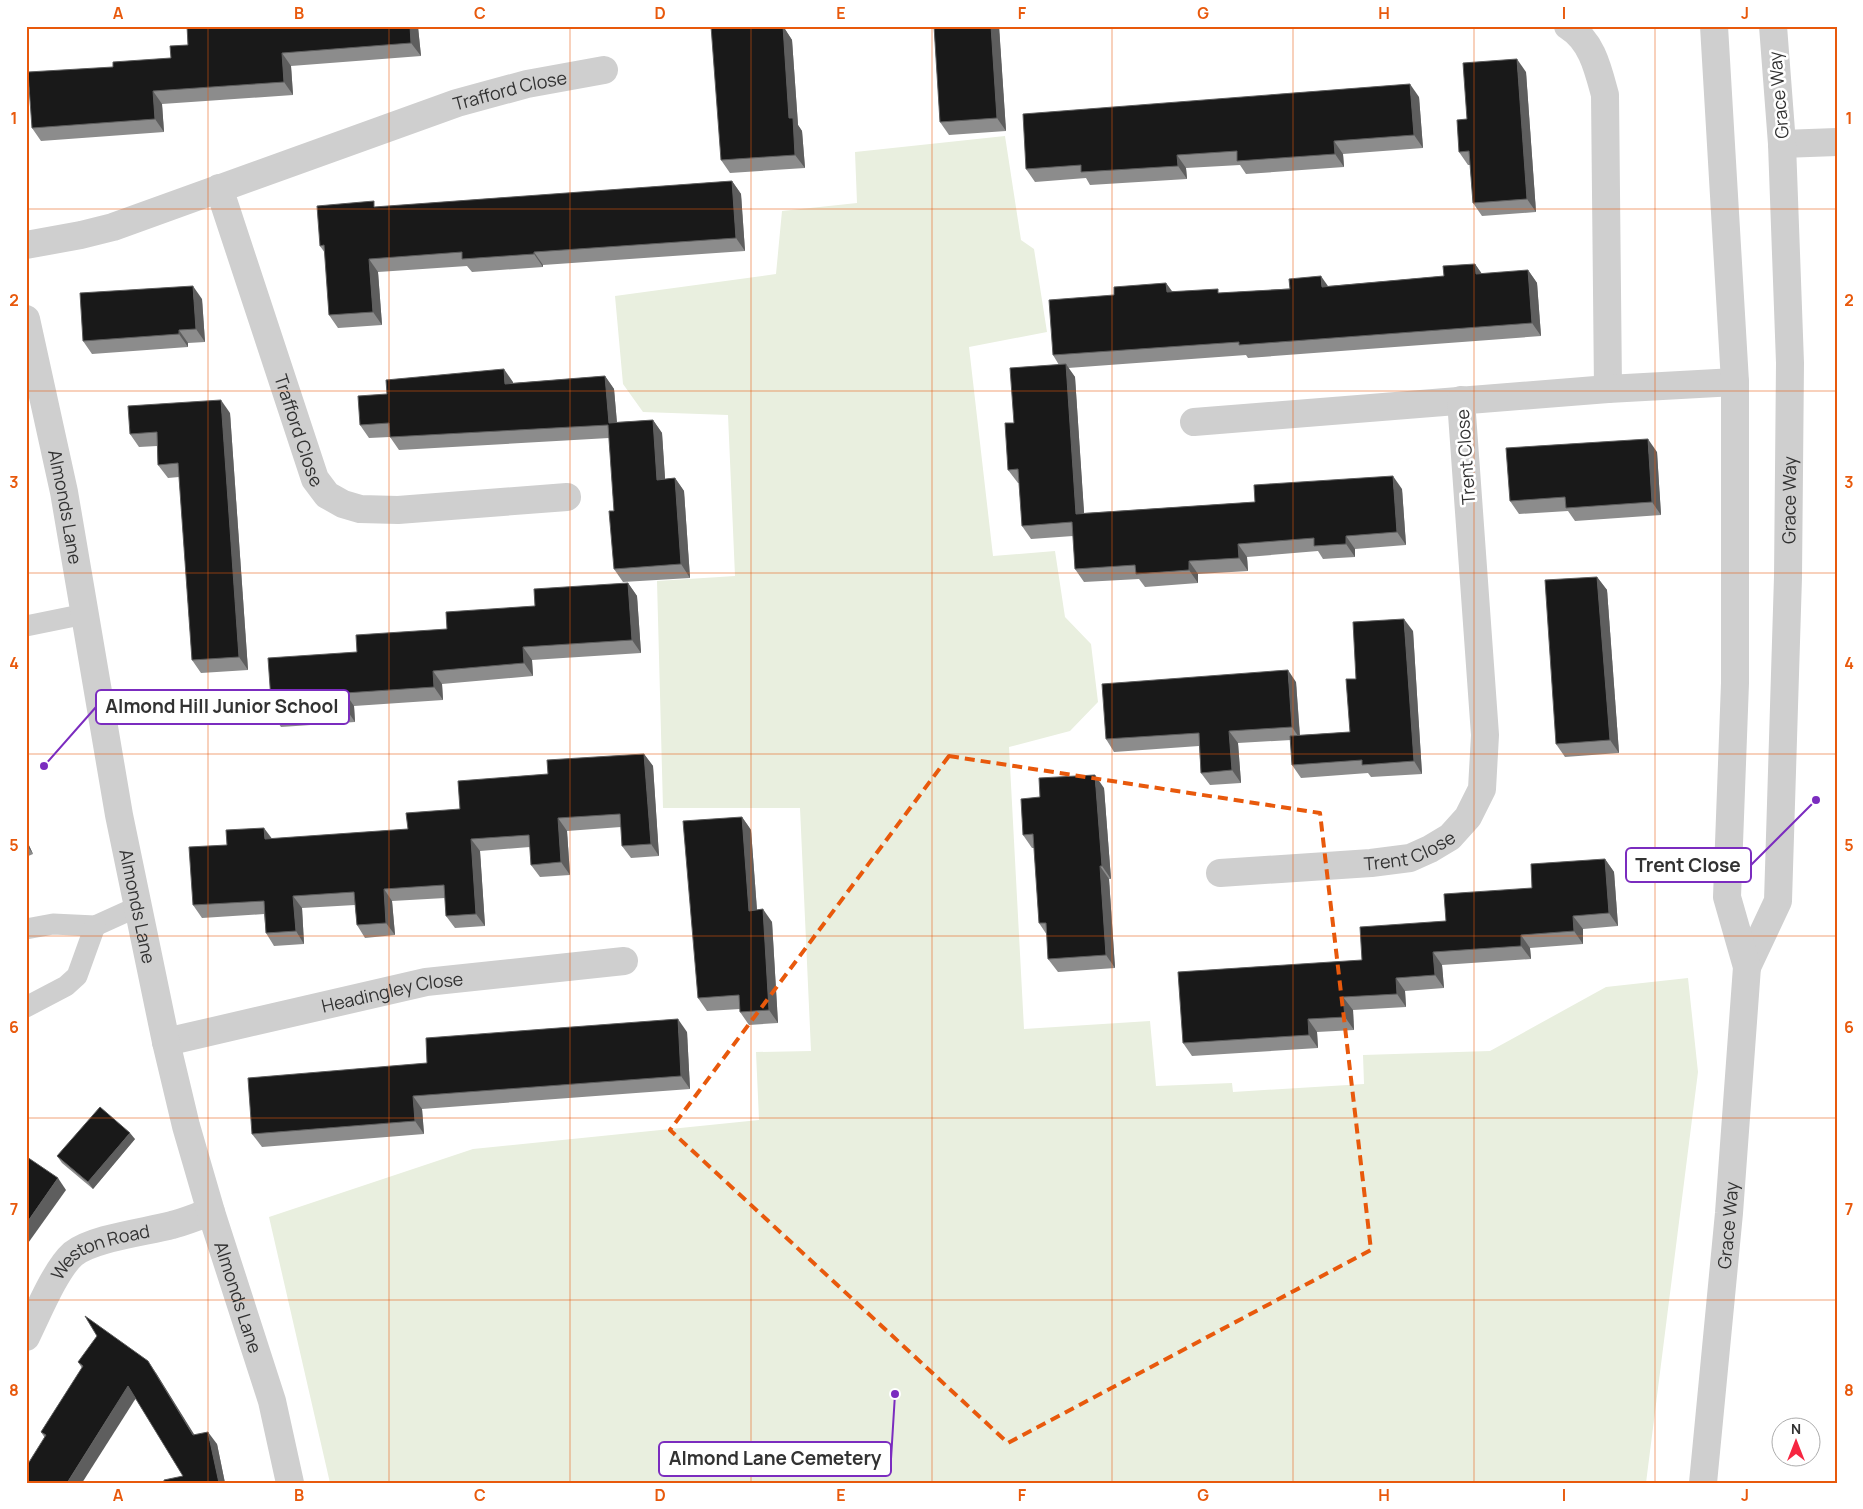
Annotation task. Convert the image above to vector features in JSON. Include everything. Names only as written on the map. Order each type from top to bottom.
[{"type":"street","points":[[1568,26],[1588,45],[1597,66],[1605,95],[1608,389]]},
{"type":"street","name":"Grace Way","points":[[1703,1483],[1729,1213],[1747,967],[1727,897],[1735,683],[1735,382],[1714,26]]},
{"type":"street","name":"Grace Way","points":[[1747,967],[1778,901],[1788,577],[1790,373],[1782,144],[1773,26]]},
{"type":"street","name":"Trafford Close","points":[[26,244],[81,235],[113,226],[457,103],[526,84],[604,70]]},
{"type":"street","points":[[1782,144],[1837,142]]},
{"type":"street","name":"Trafford Close","points":[[219,188],[316,479],[327,495],[343,504],[360,508],[398,510],[567,497]]},
{"type":"street","name":"Almonds Lane","points":[[26,319],[64,492],[119,815],[166,1042],[186,1126],[211,1212],[272,1401],[290,1483]]},
{"type":"street","name":"Trent Close","points":[[1194,422],[1608,389],[1735,382]]},
{"type":"street","name":"Trent Close","points":[[1220,873],[1371,863],[1410,858],[1450,836],[1468,817],[1482,789],[1484,735],[1461,400]]},
{"type":"street","name":"Headingley Close","points":[[166,1042],[426,982],[624,961]]},
{"type":"street","name":"Weston Road","points":[[26,1337],[61,1270],[74,1254],[88,1245],[172,1225],[211,1212]]},
{"type":"lane","points":[[26,626],[85,614]]},
{"type":"lane","points":[[26,929],[53,924],[95,926],[137,907]]},
{"type":"lane","points":[[26,1008],[66,986],[77,976],[95,926]]},
{"type":"highlighted area","points":[[949,756],[1320,813],[1371,1250],[1008,1443],[670,1130]]},
{"type":"green space","points":[[1005,136],[1021,240],[1034,249],[1047,332],[969,347],[993,556],[1055,551],[1065,617],[1091,644],[1098,702],[1070,731],[1009,747],[1024,1029],[1150,1021],[1156,1086],[1232,1083],[1233,1092],[1364,1084],[1363,1055],[1490,1051],[1606,987],[1688,978],[1698,1072],[1646,1483],[330,1483],[269,1217],[473,1149],[759,1120],[756,1052],[811,1051],[800,808],[663,808],[657,581],[735,576],[728,415],[643,412],[623,384],[615,296],[776,274],[782,211],[857,203],[855,152]]},
{"type":"building","points":[[187,26],[410,26],[411,43],[282,53],[284,82],[153,91],[155,119],[32,128],[28,72],[113,67],[113,62],[171,58],[170,46],[188,45]]},
{"type":"building","points":[[711,26],[783,26],[789,118],[793,118],[795,155],[721,160]]},
{"type":"building","points":[[934,26],[991,26],[997,118],[940,122]]},
{"type":"building","points":[[1517,59],[1527,199],[1473,203],[1469,151],[1459,152],[1457,120],[1467,119],[1463,63]]},
{"type":"building","points":[[1410,84],[1414,135],[1334,141],[1335,154],[1237,161],[1237,151],[1177,155],[1178,166],[1081,172],[1081,165],[1026,169],[1023,114]]},
{"type":"building","points":[[732,181],[736,238],[462,259],[462,252],[369,259],[373,312],[329,315],[324,245],[320,246],[317,206],[374,201],[374,207]]},
{"type":"building","points":[[1475,264],[1476,274],[1528,270],[1532,323],[1239,345],[1239,342],[1053,355],[1049,300],[1114,295],[1114,287],[1166,283],[1167,292],[1218,289],[1218,293],[1290,289],[1289,279],[1321,276],[1322,287],[1444,276],[1443,266]]},
{"type":"building","points":[[193,286],[196,329],[179,330],[179,334],[83,341],[80,293]]},
{"type":"building","points":[[1066,364],[1076,514],[1255,502],[1254,485],[1393,476],[1397,532],[1346,536],[1346,544],[1314,546],[1314,538],[1238,544],[1239,558],[1189,561],[1189,570],[1136,574],[1135,565],[1075,569],[1072,522],[1022,526],[1018,469],[1008,470],[1005,423],[1014,423],[1010,368]]},
{"type":"building","points":[[504,369],[505,384],[605,376],[609,423],[653,420],[657,480],[675,478],[681,564],[614,569],[609,511],[614,511],[608,425],[390,437],[389,423],[360,425],[358,396],[387,394],[386,380]]},
{"type":"building","points":[[221,400],[239,657],[192,660],[178,463],[158,465],[157,432],[130,434],[128,406]]},
{"type":"building","points":[[1648,439],[1652,502],[1566,508],[1565,497],[1510,501],[1506,448]]},
{"type":"building","points":[[1597,577],[1610,740],[1556,744],[1545,580]]},
{"type":"building","points":[[628,583],[632,640],[523,647],[524,663],[433,671],[434,687],[345,693],[346,709],[272,714],[268,658],[357,652],[356,635],[447,629],[446,612],[535,606],[534,589]]},
{"type":"building","points":[[1404,619],[1414,761],[1362,765],[1362,760],[1292,765],[1290,736],[1350,732],[1346,679],[1356,679],[1353,622]]},
{"type":"building","points":[[1288,670],[1292,727],[1229,731],[1232,770],[1201,773],[1199,733],[1106,739],[1102,684]]},
{"type":"building","points":[[644,754],[651,844],[622,846],[620,814],[558,818],[561,862],[531,865],[529,835],[471,839],[476,914],[446,916],[444,885],[384,889],[386,923],[357,925],[354,892],[293,896],[296,931],[266,933],[264,901],[193,905],[189,847],[227,845],[226,830],[264,828],[265,839],[408,829],[406,813],[460,809],[458,781],[548,774],[547,760]]},
{"type":"building","points":[[1095,775],[1106,955],[1048,959],[1046,923],[1039,923],[1033,834],[1023,835],[1021,799],[1040,797],[1039,778]]},
{"type":"building","points":[[742,817],[749,911],[763,909],[769,1010],[740,1012],[739,995],[698,998],[683,821]]},
{"type":"building","points":[[1605,859],[1609,913],[1573,916],[1574,931],[1521,935],[1521,946],[1433,952],[1435,975],[1396,978],[1397,994],[1343,997],[1345,1017],[1308,1019],[1309,1035],[1183,1043],[1178,972],[1362,960],[1360,927],[1446,921],[1444,894],[1532,888],[1531,864]]},
{"type":"building","points":[[678,1019],[681,1076],[413,1096],[415,1121],[252,1134],[248,1078],[427,1063],[426,1038]]},
{"type":"building","points":[[100,1107],[130,1133],[88,1182],[57,1156]]},
{"type":"building","points":[[26,1158],[58,1178],[26,1224]]},
{"type":"building","points":[[85,1316],[148,1361],[193,1435],[208,1432],[219,1483],[164,1483],[164,1480],[183,1476],[128,1386],[67,1483],[26,1483],[26,1467],[46,1435],[41,1432],[83,1366],[78,1362],[97,1336]]},
{"type":"place","name":"Almond Hill Junior School","points":[[44,766]]},
{"type":"place","name":"Trent Close","points":[[1816,800]]},
{"type":"place","name":"Almond Lane Cemetery","points":[[895,1394]]}]
